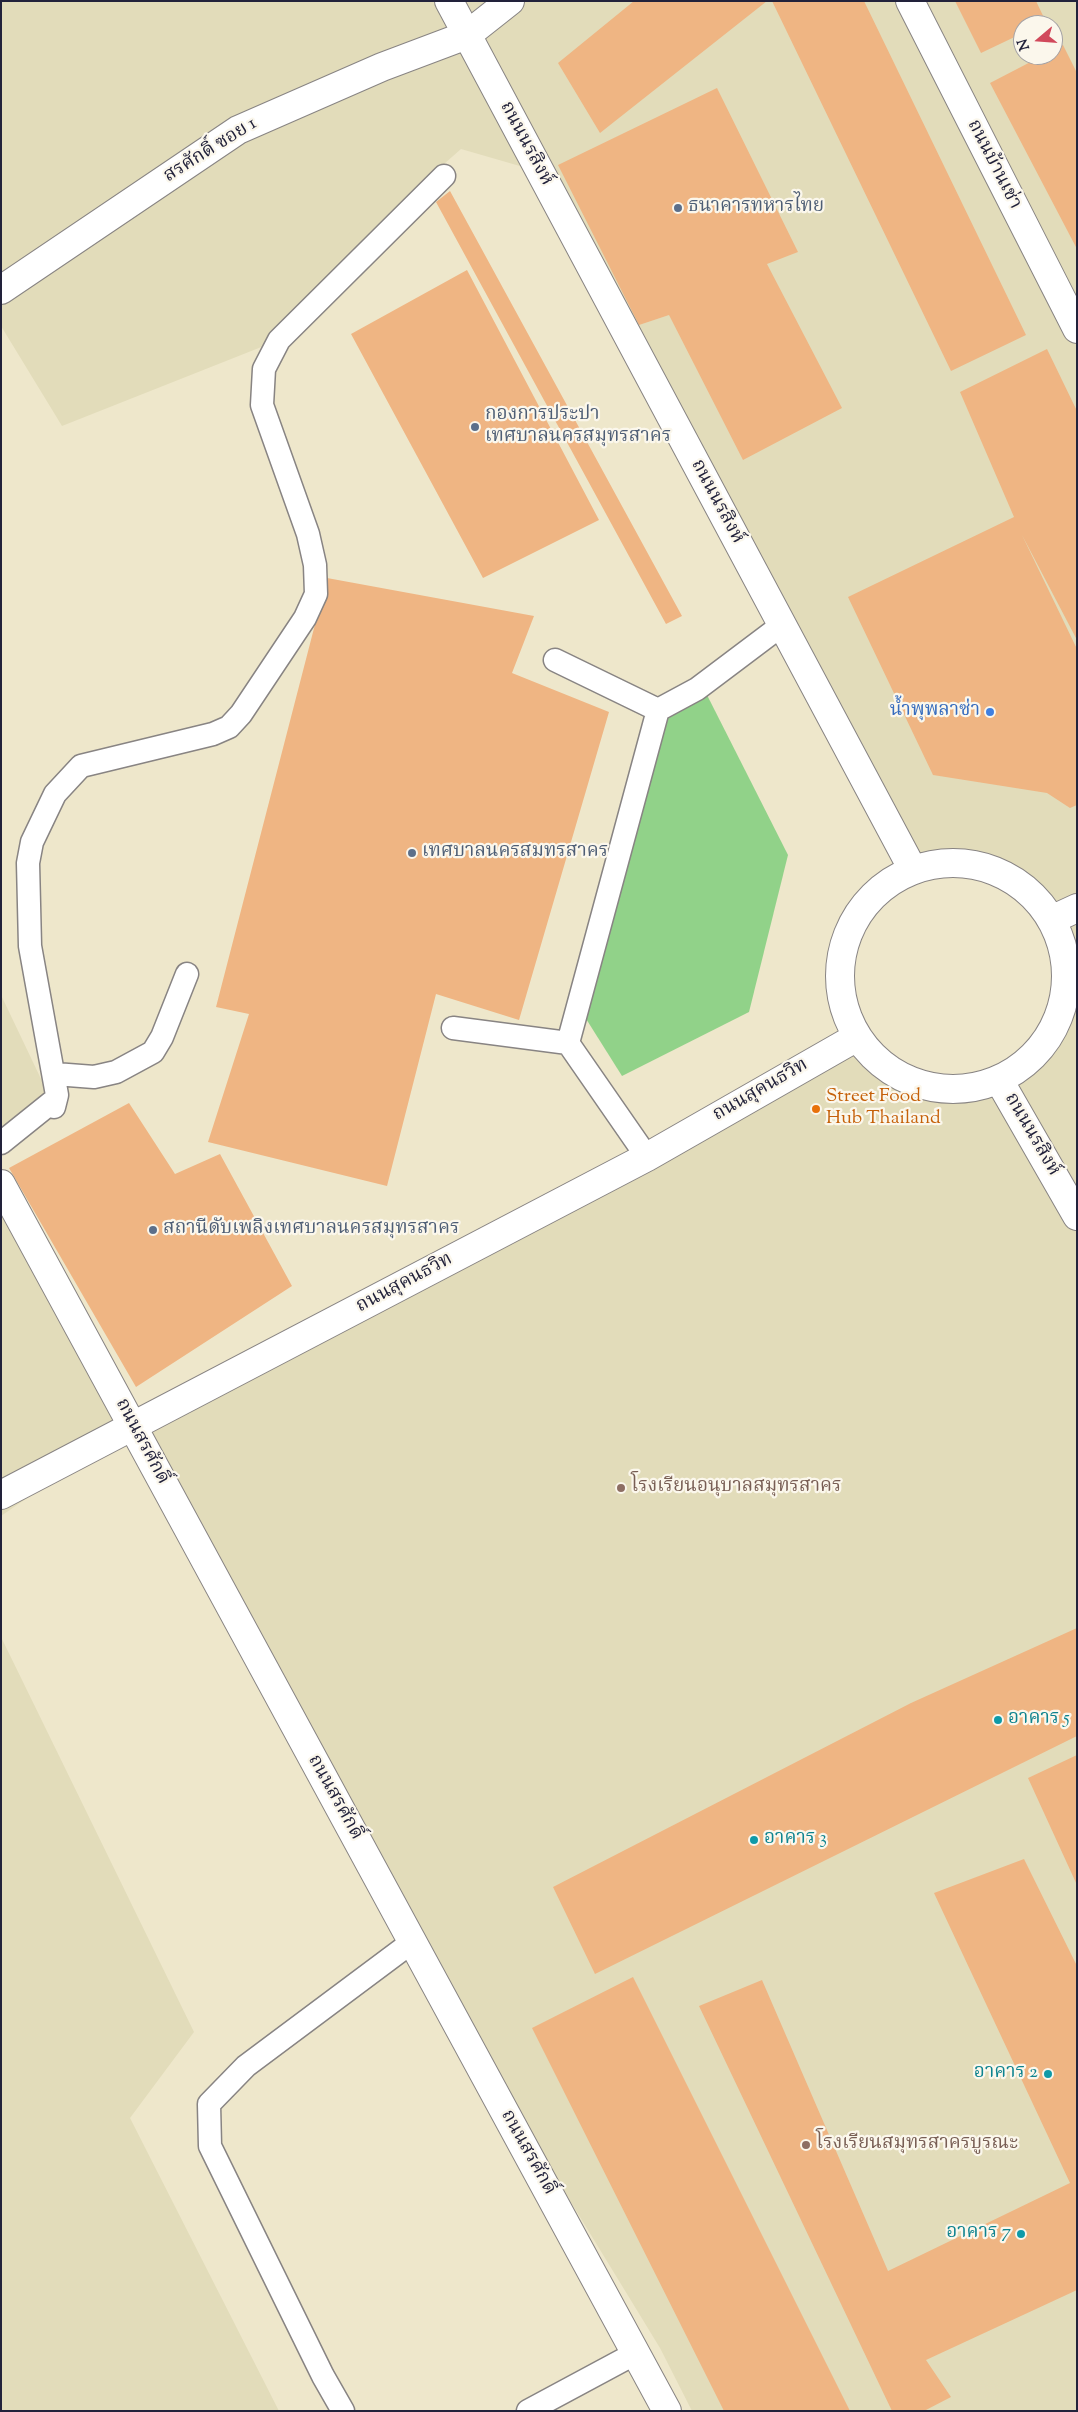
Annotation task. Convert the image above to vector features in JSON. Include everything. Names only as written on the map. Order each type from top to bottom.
[{"type":"street","name":"ถนนนรสิงห์","points":[[449,1],[913,870]]},
{"type":"street","name":"สรศักดิ์ ซอย 1","points":[[1,290],[238,130],[382,66],[467,35],[510,1]]},
{"type":"street","name":"ถนนบ้านเช่า","points":[[910,1],[1077,329]]},
{"type":"street","points":[[939,863],[966,863],[992,870],[1015,882],[1036,900],[1051,920],[1062,949],[1066,979],[1061,1009],[1048,1037],[1028,1061],[999,1080],[968,1088],[943,1089],[918,1084],[894,1073],[874,1057],[857,1037],[844,1006],[840,973],[845,940],[860,910],[883,886],[913,870],[939,863]]},
{"type":"street","points":[[1051,920],[1077,908]]},
{"type":"street","name":"ถนนสุคนธวิท","points":[[1,1495],[647,1157],[857,1037]]},
{"type":"street","name":"ถนนนรสิงห์","points":[[999,1080],[1077,1216]]},
{"type":"street","name":"ถนนสรศักดิ์","points":[[1,1184],[667,2411]]},
{"type":"lane","points":[[1,1143],[52,1102],[54,1107],[57,1095],[55,1074],[30,946],[28,864],[32,842],[55,794],[81,766],[213,734],[229,727],[241,714],[305,618],[316,594],[315,565],[308,534],[262,405],[264,369],[279,340],[444,176]]},
{"type":"lane","points":[[568,1043],[658,710],[696,689],[782,625]]},
{"type":"lane","points":[[556,660],[658,710]]},
{"type":"lane","points":[[55,1074],[94,1077],[109,1074],[153,1052],[162,1037],[187,974]]},
{"type":"lane","points":[[453,1028],[568,1043],[647,1157]]},
{"type":"lane","points":[[343,2411],[323,2376],[210,2146],[209,2104],[246,2066],[412,1942]]},
{"type":"lane","points":[[528,2411],[636,2353]]},
{"type":"shaded area","points":[[1,1],[1077,1],[1077,2411],[692,2411],[660,2348],[412,1942],[132,1426],[857,1037],[874,1057],[894,1073],[918,1084],[943,1089],[968,1088],[999,1080],[1028,1061],[1048,1037],[1061,1009],[1066,979],[1062,949],[1051,920],[1036,900],[1015,882],[991,870],[966,863],[939,863],[913,870],[544,173],[461,149],[436,171],[279,340],[62,426],[1,326]]},
{"type":"shaded area","points":[[1,995],[52,1102],[1,1143]]},
{"type":"shaded area","points":[[1,1184],[132,1426],[1,1516]]},
{"type":"shaded area","points":[[1,1637],[194,2032],[130,2118],[279,2411],[1,2411]]},
{"type":"green space","points":[[707,695],[788,855],[749,1012],[622,1076],[583,1014],[662,718]]},
{"type":"building","points":[[634,1],[767,1],[600,133],[558,63]]},
{"type":"building","points":[[772,1],[864,1],[1026,335],[951,371]]},
{"type":"building","points":[[955,1],[1036,1],[1043,15],[1013,15],[1013,38],[981,53]]},
{"type":"building","points":[[1063,45],[1077,73],[1077,249],[990,83],[1025,65],[1063,65]]},
{"type":"building","name":"ธนาคารทหารไทย","points":[[717,88],[798,252],[767,264],[842,408],[743,460],[669,315],[639,325],[558,165]]},
{"type":"building","points":[[450,191],[682,616],[666,624],[436,202]]},
{"type":"building","name":"กองการประปา เทศบาลนครสมุทรสาคร","points":[[467,270],[599,520],[483,578],[351,334]]},
{"type":"building","name":"น้ำพุพลาซ่า","points":[[1047,349],[1077,411],[1077,640],[1022,535],[1077,649],[1077,805],[1070,808],[1047,793],[933,775],[848,597],[1014,517],[960,392]]},
{"type":"building","name":"เทศบาลนครสมทรสาคร","points":[[327,578],[534,616],[512,673],[609,712],[519,1020],[436,994],[387,1186],[208,1142],[249,1014],[216,1007]]},
{"type":"building","name":"สถานีดับเพลิงเทศบาลนครสมุทรสาคร","points":[[129,1103],[175,1174],[220,1154],[292,1286],[136,1387],[9,1168]]},
{"type":"building","name":"อาคาร 3","points":[[1077,1628],[1077,1736],[595,1974],[553,1887],[911,1703]]},
{"type":"building","points":[[1077,1755],[1077,1885],[1028,1778]]},
{"type":"building","points":[[1024,1859],[1077,1966],[1077,2290],[926,2360],[951,2397],[924,2411],[892,2411],[699,2006],[762,1980],[888,2271],[1070,2183],[934,1893]]},
{"type":"building","points":[[633,1977],[850,2411],[724,2411],[532,2028]]},
{"type":"place","name":"ธนาคารทหารไทย","points":[[678,208]]},
{"type":"place","name":"กองการประปา เทศบาลนครสมุทรสาคร","points":[[475,427]]},
{"type":"place","name":"น้ำพุพลาซ่า","points":[[990,712]]},
{"type":"place","name":"เทศบาลนครสมทรสาคร","points":[[412,853]]},
{"type":"place","name":"Street Food Hub Thailand","points":[[816,1109]]},
{"type":"place","name":"สถานีดับเพลิงเทศบาลนครสมุทรสาคร","points":[[153,1230]]},
{"type":"place","name":"โรงเรียนอนุบาลสมุทรสาคร","points":[[621,1488]]},
{"type":"place","name":"อาคาร 5","points":[[998,1720]]},
{"type":"place","name":"อาคาร 3","points":[[754,1840]]},
{"type":"place","name":"อาคาร 2","points":[[1048,2074]]},
{"type":"place","name":"โรงเรียนสมุทรสาครบูรณะ","points":[[806,2145]]},
{"type":"place","name":"อาคาร 7","points":[[1021,2234]]}]
